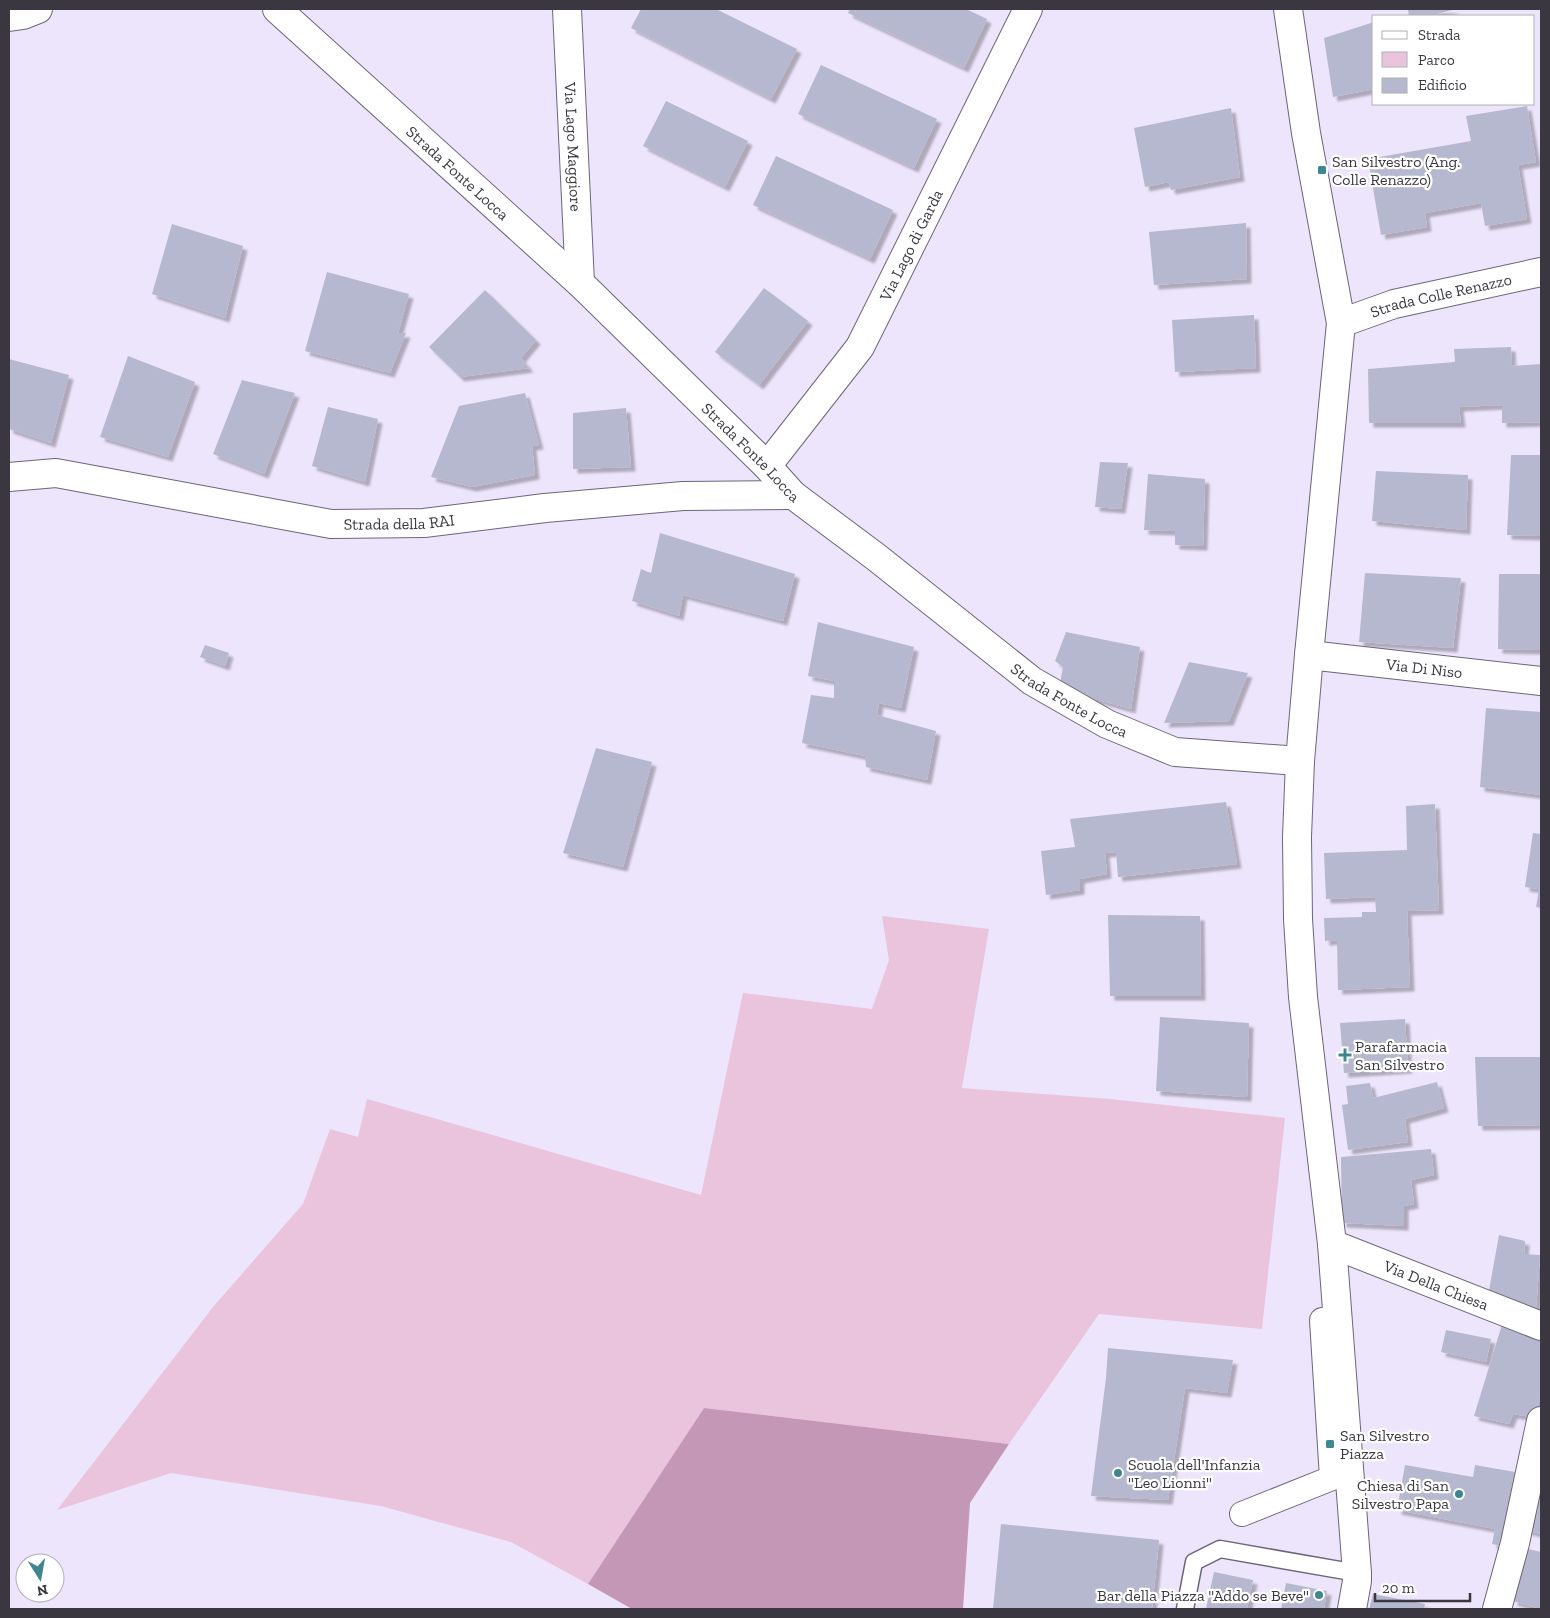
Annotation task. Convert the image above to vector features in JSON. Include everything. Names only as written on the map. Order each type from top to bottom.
[{"type":"street","points":[[9,17],[23,15],[38,9]]},
{"type":"street","name":"Strada Fonte Locca","points":[[277,9],[580,283],[767,466],[792,495],[876,557],[1032,681],[1107,724],[1175,752],[1300,761]]},
{"type":"street","name":"Via Lago Maggiore","points":[[567,9],[580,283]]},
{"type":"street","name":"Via Lago di Garda","points":[[767,466],[860,347],[1028,9]]},
{"type":"street","points":[[1288,9],[1306,134],[1341,323],[1308,655],[1300,761],[1297,837],[1298,929],[1303,996],[1332,1244],[1357,1573],[1352,1609]]},
{"type":"street","name":"Strada Colle Renazzo","points":[[1341,323],[1394,304],[1541,272]]},
{"type":"street","name":"Strada della RAI","points":[[9,478],[56,473],[331,524],[424,523],[545,508],[683,496],[792,495]]},
{"type":"street","name":"Via Di Niso","points":[[1308,655],[1541,681]]},
{"type":"street","name":"Via Della Chiesa","points":[[1332,1244],[1541,1326]]},
{"type":"street","points":[[1242,1514],[1335,1478],[1322,1320],[1328,1319]]},
{"type":"street","points":[[1497,1609],[1515,1543],[1541,1421]]},
{"type":"lane","points":[[1185,1609],[1194,1562],[1220,1548],[1357,1573]]},
{"type":"green space","points":[[882,916],[989,929],[962,1088],[1110,1099],[1285,1118],[1262,1329],[1099,1314],[1009,1444],[704,1408],[588,1584],[511,1542],[381,1506],[171,1473],[57,1510],[213,1307],[303,1204],[330,1129],[358,1137],[367,1099],[701,1195],[743,993],[872,1009],[889,960]]},
{"type":"shaded area","points":[[704,1408],[1009,1444],[970,1503],[963,1609],[632,1609],[588,1584]]},
{"type":"building","points":[[641,9],[716,9],[797,49],[771,99],[631,28]]},
{"type":"building","points":[[850,9],[966,9],[987,19],[964,68],[848,13]]},
{"type":"building","points":[[1408,9],[1456,9],[1433,15],[1409,15]]},
{"type":"building","points":[[1372,23],[1372,89],[1333,97],[1324,38]]},
{"type":"building","points":[[821,65],[937,119],[914,168],[798,114]]},
{"type":"building","points":[[666,101],[748,141],[725,187],[643,146]]},
{"type":"building","points":[[1527,106],[1536,162],[1518,165],[1527,219],[1485,226],[1481,203],[1425,213],[1427,227],[1381,235],[1368,159],[1471,141],[1466,116]]},
{"type":"building","points":[[1231,108],[1240,177],[1171,190],[1169,182],[1145,187],[1134,128]]},
{"type":"building","points":[[776,156],[893,210],[870,259],[753,205]]},
{"type":"building","points":[[1246,223],[1247,279],[1154,285],[1149,232]]},
{"type":"building","points":[[172,224],[243,246],[225,318],[152,294]]},
{"type":"building","points":[[327,272],[409,294],[398,333],[406,333],[390,373],[305,351]]},
{"type":"building","points":[[764,288],[808,321],[759,385],[715,352]]},
{"type":"building","points":[[485,290],[536,340],[521,358],[529,368],[460,377],[429,347]]},
{"type":"building","points":[[1254,315],[1256,368],[1175,372],[1172,320]]},
{"type":"building","points":[[1511,347],[1512,366],[1541,364],[1541,422],[1502,423],[1502,405],[1459,407],[1461,423],[1369,423],[1368,369],[1455,362],[1454,349]]},
{"type":"building","points":[[128,356],[195,382],[168,457],[100,437]]},
{"type":"building","points":[[9,359],[69,375],[51,443],[9,429]]},
{"type":"building","points":[[242,380],[295,393],[264,474],[213,454]]},
{"type":"building","points":[[525,393],[539,445],[532,446],[535,475],[472,487],[431,477],[459,406]]},
{"type":"building","points":[[328,407],[378,419],[365,482],[312,466]]},
{"type":"building","points":[[626,408],[631,467],[573,469],[573,413]]},
{"type":"building","points":[[1511,455],[1541,455],[1541,536],[1507,535]]},
{"type":"building","points":[[1100,462],[1128,463],[1121,509],[1095,507]]},
{"type":"building","points":[[1376,471],[1468,475],[1466,530],[1372,521]]},
{"type":"building","points":[[1148,474],[1205,479],[1203,546],[1175,545],[1175,531],[1144,530]]},
{"type":"building","points":[[660,533],[795,574],[783,621],[683,595],[679,616],[632,601],[641,569],[651,573]]},
{"type":"building","points":[[1365,573],[1461,578],[1453,648],[1359,642]]},
{"type":"building","points":[[1499,574],[1541,574],[1541,650],[1498,649]]},
{"type":"building","points":[[818,622],[914,647],[901,708],[879,703],[877,715],[936,731],[927,780],[866,767],[865,756],[802,743],[811,695],[834,698],[834,681],[808,676]]},
{"type":"building","points":[[1066,632],[1140,647],[1131,709],[1059,689],[1063,667],[1055,661]]},
{"type":"building","points":[[205,645],[229,653],[225,666],[200,657]]},
{"type":"building","points":[[1189,662],[1248,673],[1229,721],[1164,723]]},
{"type":"building","points":[[1486,708],[1541,712],[1541,795],[1480,787]]},
{"type":"building","points":[[596,748],[652,762],[623,867],[563,853]]},
{"type":"building","points":[[1226,802],[1237,864],[1118,877],[1116,852],[1105,853],[1107,874],[1080,879],[1080,890],[1046,895],[1041,851],[1075,847],[1070,819]]},
{"type":"building","points":[[1435,804],[1439,910],[1407,911],[1410,987],[1338,990],[1337,940],[1325,941],[1324,918],[1362,917],[1362,912],[1376,912],[1375,897],[1326,899],[1324,853],[1407,850],[1406,806]]},
{"type":"building","points":[[1533,833],[1541,834],[1541,908],[1536,907],[1539,889],[1525,887]]},
{"type":"building","points":[[1108,915],[1200,916],[1201,996],[1110,996]]},
{"type":"building","points":[[1160,1017],[1249,1023],[1247,1097],[1156,1091]]},
{"type":"building","points":[[1405,1019],[1408,1069],[1344,1073],[1340,1023]]},
{"type":"building","points":[[1475,1057],[1541,1057],[1541,1125],[1478,1126]]},
{"type":"building","points":[[1437,1082],[1444,1108],[1405,1119],[1408,1142],[1348,1150],[1342,1105],[1348,1104],[1346,1086],[1370,1083],[1373,1098]]},
{"type":"building","points":[[1431,1149],[1434,1175],[1411,1180],[1414,1204],[1404,1206],[1404,1226],[1342,1223],[1341,1157]]},
{"type":"building","points":[[1499,1235],[1525,1241],[1524,1254],[1540,1255],[1536,1309],[1488,1296]]},
{"type":"building","points":[[1504,1318],[1541,1337],[1541,1393],[1535,1418],[1513,1414],[1509,1424],[1474,1416]]},
{"type":"building","points":[[1446,1330],[1491,1339],[1486,1362],[1441,1352]]},
{"type":"building","points":[[1108,1348],[1233,1360],[1227,1393],[1185,1388],[1168,1500],[1091,1496]]},
{"type":"building","name":"Chiesa di San Silvestro Papa","points":[[1405,1465],[1473,1477],[1475,1465],[1521,1473],[1507,1547],[1492,1544],[1495,1529],[1397,1510]]},
{"type":"building","points":[[1541,1476],[1541,1534],[1525,1530]]},
{"type":"building","points":[[1001,1524],[1159,1540],[1152,1609],[993,1609]]},
{"type":"building","points":[[1524,1548],[1541,1552],[1541,1609],[1513,1601]]},
{"type":"building","points":[[1214,1572],[1253,1580],[1247,1609],[1206,1609]]},
{"type":"building","points":[[1286,1583],[1327,1591],[1324,1609],[1281,1609]]},
{"type":"building","points":[[1373,1594],[1425,1604],[1424,1609],[1369,1609]]},
{"type":"place","name":"San Silvestro (Ang. Colle Renazzo)","points":[[1322,170]]},
{"type":"place","name":"Parafarmacia San Silvestro","points":[[1345,1055]]},
{"type":"place","name":"San Silvestro Piazza","points":[[1330,1444]]},
{"type":"place","name":"Scuola dell'Infanzia \"Leo Lionni\"","points":[[1118,1473]]},
{"type":"place","name":"Chiesa di San Silvestro Papa","points":[[1459,1494]]},
{"type":"place","name":"Bar della Piazza \"Addo se Beve\"","points":[[1319,1595]]}]
